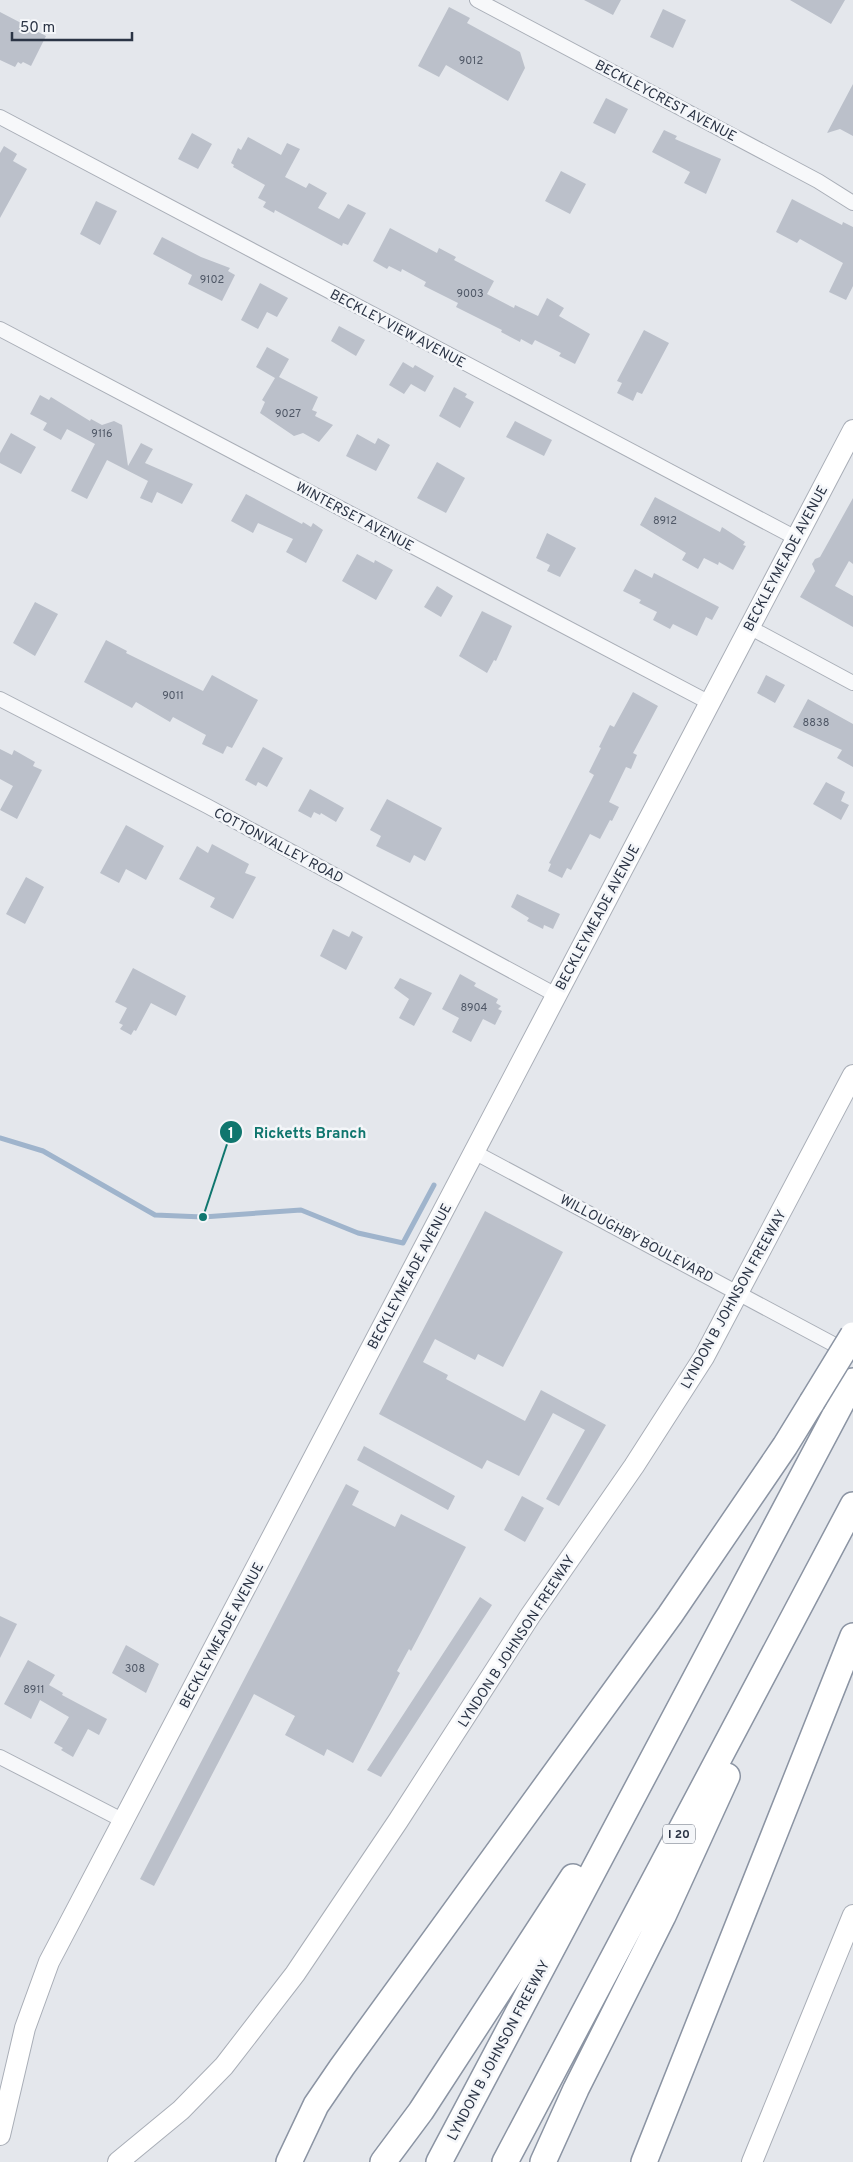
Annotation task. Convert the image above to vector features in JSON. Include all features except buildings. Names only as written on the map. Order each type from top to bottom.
[{"type":"highway","points":[[288,2162],[316,2105],[670,1615],[785,1446],[853,1335]]},
{"type":"highway","name":"LYNDON B JOHNSON FREEWAY","points":[[439,2162],[853,1381]]},
{"type":"highway","points":[[543,2162],[576,2088],[663,1916],[851,1510]]},
{"type":"highway","name":"I 20","points":[[505,2162],[851,1510]]},
{"type":"highway","points":[[644,2162],[853,1636]]},
{"type":"highway","points":[[383,2162],[421,2111],[653,1756]]},
{"type":"street","name":"BECKLEYCREST AVENUE","points":[[477,0],[818,181],[853,203]]},
{"type":"street","name":"BECKLEY VIEW AVENUE","points":[[0,118],[796,538]]},
{"type":"street","name":"WINTERSET AVENUE","points":[[0,329],[710,703]]},
{"type":"street","name":"BECKLEYMEADE AVENUE","points":[[1,2127],[35,1996],[49,1962],[853,430]]},
{"type":"street","points":[[749,628],[853,683]]},
{"type":"street","name":"COTTONVALLEY ROAD","points":[[0,699],[207,806],[556,995]]},
{"type":"street","name":"LYNDON B JOHNSON FREEWAY","points":[[118,2162],[181,2110],[224,2066],[295,1974],[398,1821],[530,1616],[634,1466],[704,1356],[853,1075]]},
{"type":"street","name":"WILLOUGHBY BOULEVARD","points":[[474,1152],[853,1354]]},
{"type":"street","points":[[0,1757],[124,1821]]},
{"type":"street","points":[[752,2162],[853,1915]]},
{"type":"waterway","points":[[0,1138],[43,1151],[155,1215],[203,1217],[301,1210],[358,1233],[403,1243],[434,1185]]},
{"type":"place","name":"Ricketts Branch","points":[[203,1217]]}]
